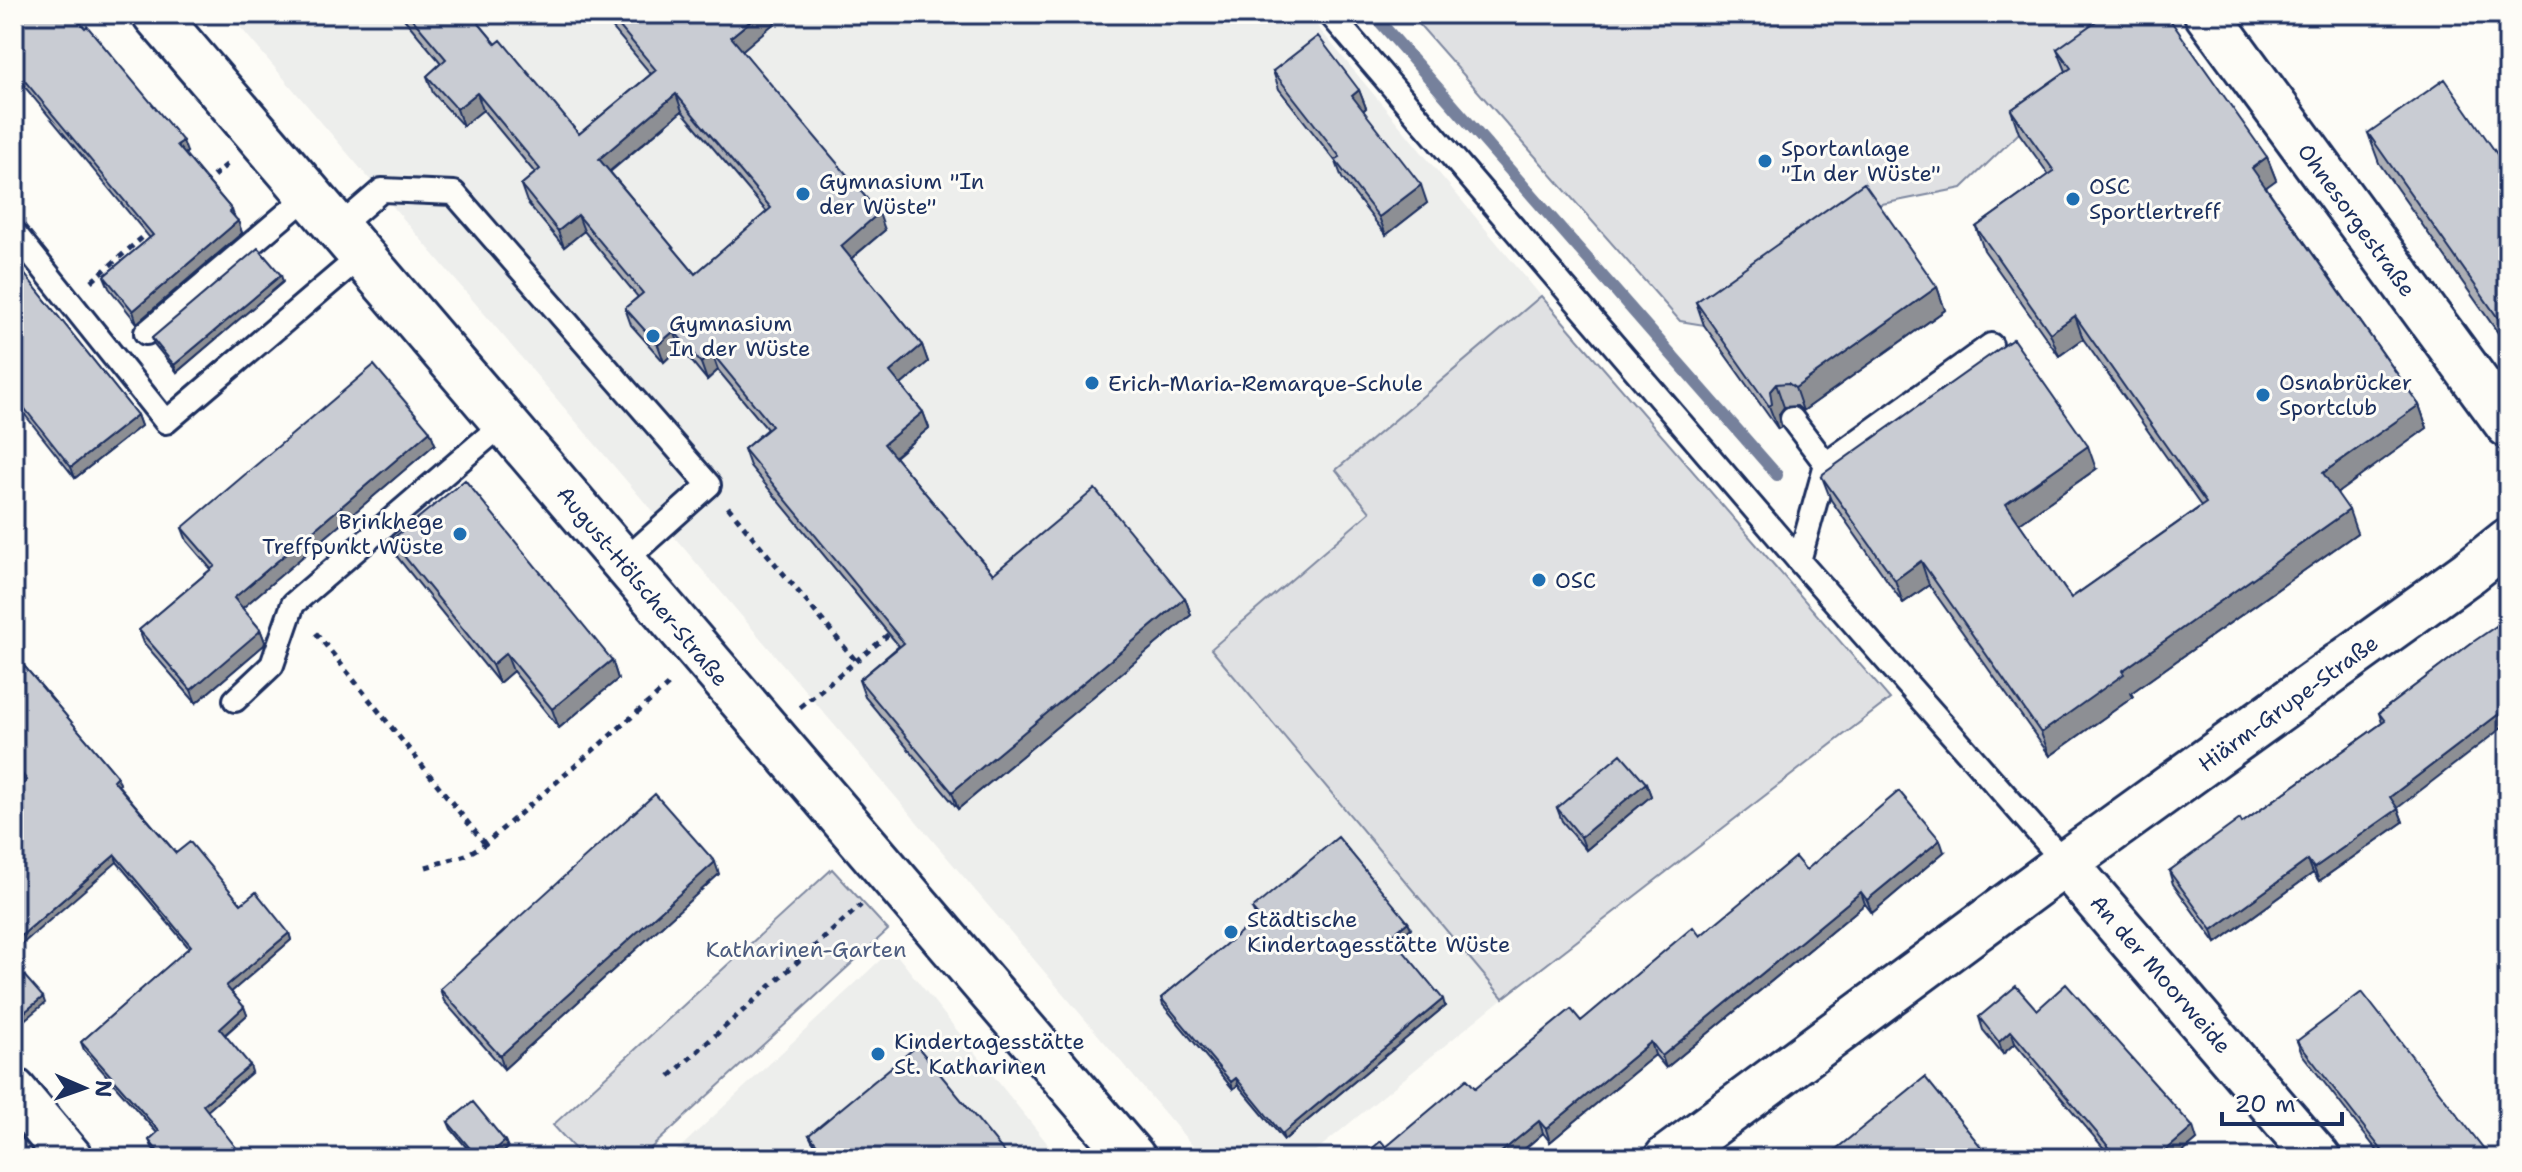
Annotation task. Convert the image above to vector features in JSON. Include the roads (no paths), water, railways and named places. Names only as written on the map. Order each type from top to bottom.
[{"type":"street","name":"August-Hölscher-Straße","points":[[155,14],[1133,1158]]},
{"type":"street","name":"Ohnesorgestraße","points":[[2207,14],[2508,425]]},
{"type":"street","name":"Hiärm-Grupe-Straße","points":[[1667,1158],[2065,863],[2508,541]]},
{"type":"street","name":"An der Moorweide","points":[[2065,863],[2318,1158]]},
{"type":"street","points":[[14,1091],[70,1158]]},
{"type":"lane","points":[[1330,14],[1799,561],[2065,863]]},
{"type":"lane","points":[[14,232],[166,422],[350,242],[382,190],[454,193],[709,485],[622,563]]},
{"type":"lane","points":[[146,333],[310,194]]},
{"type":"lane","points":[[1799,561],[1826,464],[1991,345]]},
{"type":"lane","points":[[1792,419],[1826,464]]},
{"type":"lane","points":[[235,700],[272,665],[293,604],[505,422]]},
{"type":"waterway","points":[[1373,14],[1777,475]]},
{"type":"place","name":"Sportanlage \"In der Wüste\"","points":[[1765,161]]},
{"type":"place","name":"Gymnasium \"In der Wüste\"","points":[[803,194]]},
{"type":"place","name":"OSC Sportlertreff","points":[[2073,199]]},
{"type":"place","name":"Gymnasium In der Wüste","points":[[653,336]]},
{"type":"place","name":"Erich-Maria-Remarque-Schule","points":[[1092,383]]},
{"type":"place","name":"Osnabrücker Sportclub","points":[[2263,395]]},
{"type":"place","name":"Brinkhege Treffpunkt Wüste","points":[[460,534]]},
{"type":"place","name":"OSC","points":[[1539,580]]},
{"type":"place","name":"Städtische Kindertagesstätte Wüste","points":[[1231,932]]},
{"type":"place","name":"Kindertagesstätte St. Katharinen","points":[[878,1054]]},
{"type":"park label","name":"Katharinen-Garten","points":[[806,949]]}]
